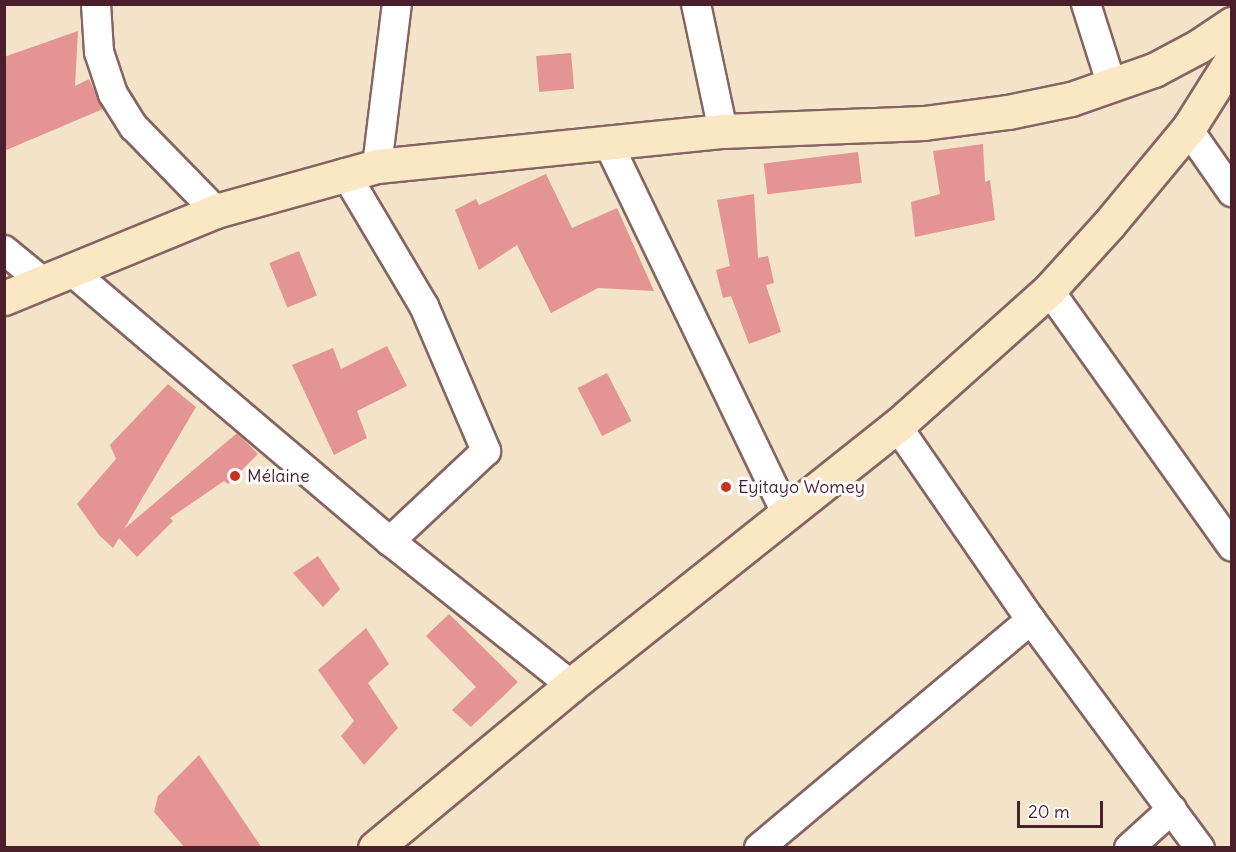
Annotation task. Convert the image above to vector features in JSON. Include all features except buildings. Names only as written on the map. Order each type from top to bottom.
[{"type":"main road","points":[[4,298],[216,211],[345,173],[377,166],[723,131],[924,123],[1029,107],[1071,99],[1154,70],[1199,46],[1232,24]]},
{"type":"main road","points":[[375,848],[571,685],[897,426],[1049,290],[1109,224],[1188,129],[1232,59]]},
{"type":"street","points":[[96,4],[99,52],[113,94],[134,127],[216,211]]},
{"type":"street","points":[[377,166],[397,4]]},
{"type":"street","points":[[696,4],[723,131]]},
{"type":"street","points":[[1086,4],[1112,86]]},
{"type":"street","points":[[1188,129],[1232,192]]},
{"type":"street","points":[[608,143],[786,513]]},
{"type":"street","points":[[345,173],[424,306],[486,451],[390,541]]},
{"type":"street","points":[[4,250],[56,276],[571,685]]},
{"type":"street","points":[[1049,290],[1232,547]]},
{"type":"street","points":[[897,426],[1031,620],[1200,848]]},
{"type":"street","points":[[759,848],[1031,620]]},
{"type":"street","points":[[1129,848],[1172,809]]},
{"type":"place","name":"Mélaine","points":[[235,476]]},
{"type":"place","name":"Eyitayo Womey","points":[[726,487]]}]
